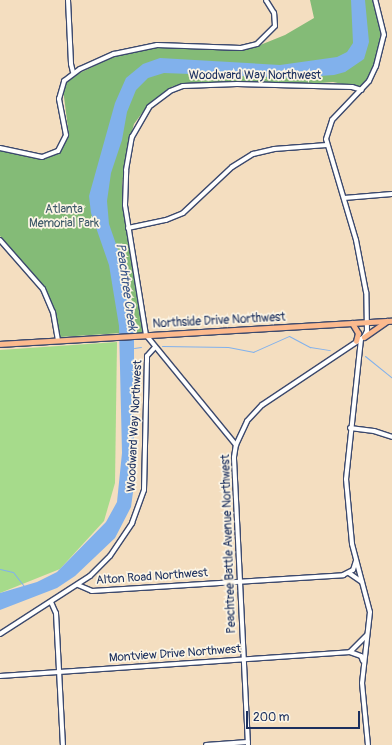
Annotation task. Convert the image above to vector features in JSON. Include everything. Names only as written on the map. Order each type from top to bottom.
[{"type":"main road","name":"Northside Drive Northwest","points":[[0,344],[389,321]]},
{"type":"main road","points":[[352,323],[360,339],[389,321]]},
{"type":"street","points":[[68,0],[70,64],[73,72]]},
{"type":"street","points":[[0,148],[42,157],[58,151],[66,135],[59,105],[60,94],[64,82],[73,72],[114,54],[144,47],[172,45],[241,48],[253,46],[275,26],[274,13],[266,0]]},
{"type":"street","points":[[368,745],[363,707],[364,661],[370,612],[356,561],[347,496],[350,428],[360,339],[368,322],[364,284],[344,198],[327,145],[327,132],[332,120],[362,90],[374,73],[384,40],[375,0]]},
{"type":"street","name":"Woodward Way Northwest","points":[[146,335],[128,228],[124,185],[132,137],[145,112],[170,91],[183,86],[200,84],[352,87],[362,90]]},
{"type":"street","points":[[128,228],[166,220],[184,213],[232,167],[253,154],[274,149],[327,145]]},
{"type":"street","points":[[344,198],[392,194]]},
{"type":"street","points":[[0,240],[43,289],[52,312],[58,341]]},
{"type":"street","points":[[146,335],[236,445]]},
{"type":"street","name":"Peachtree Battle Avenue Northwest","points":[[248,744],[234,458],[236,445],[247,421],[262,405],[360,339]]},
{"type":"street","name":"Woodward Way Northwest","points":[[0,634],[78,585],[110,556],[126,534],[137,511],[145,481],[147,356],[155,347]]},
{"type":"street","points":[[350,428],[374,431],[392,437]]},
{"type":"street","points":[[356,561],[349,573],[362,582]]},
{"type":"street","name":"Alton Road Northwest","points":[[78,585],[92,591],[240,582],[349,573]]},
{"type":"street","points":[[52,602],[56,613],[63,745]]},
{"type":"street","points":[[364,661],[361,656],[350,652],[367,635]]},
{"type":"street","name":"Montview Drive Northwest","points":[[0,676],[350,652]]},
{"type":"street","points":[[206,745],[248,744]]},
{"type":"green space","name":"Atlanta Memorial Park","points":[[310,0],[378,0],[381,26],[377,69],[361,88],[333,82],[268,87],[173,86],[145,109],[134,124],[122,184],[126,228],[147,337],[122,333],[60,337],[54,310],[42,286],[0,236],[0,150],[45,158],[60,152],[69,136],[63,89],[67,79],[111,58],[150,46],[253,48],[285,35],[314,18]]},
{"type":"green space","points":[[117,342],[115,483],[104,521],[60,569],[0,593],[0,350]]},
{"type":"water","name":"Peachtree Creek","points":[[351,0],[365,0],[369,42],[364,59],[345,72],[334,75],[292,78],[164,73],[148,78],[136,90],[127,112],[122,140],[111,173],[107,201],[109,224],[124,267],[130,317],[134,329],[134,485],[131,507],[115,538],[75,576],[57,588],[0,610],[0,593],[37,582],[57,572],[106,522],[117,502],[122,453],[119,326],[109,265],[91,213],[89,196],[115,103],[126,78],[143,64],[160,58],[280,65],[337,57],[347,52],[353,43]]},
{"type":"waterway","points":[[162,346],[228,347],[253,352],[289,336],[310,347],[330,350]]},
{"type":"waterway","points":[[134,348],[141,347]]},
{"type":"waterway","points":[[365,356],[392,378]]},
{"type":"waterway","points":[[0,569],[13,572],[24,586]]}]
